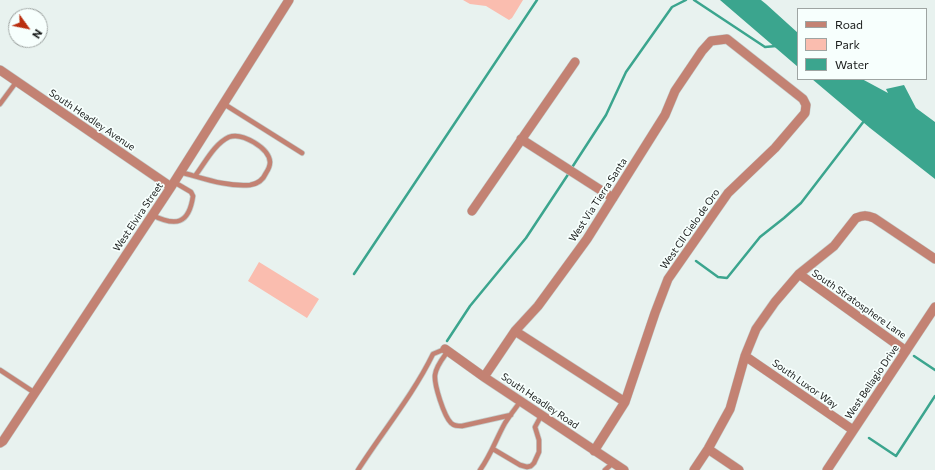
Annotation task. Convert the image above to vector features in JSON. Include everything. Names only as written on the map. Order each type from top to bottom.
[{"type":"street","name":"West Elvira Street","points":[[0,444],[173,185],[289,0]]},
{"type":"street","name":"West Cll Cielo de Oro","points":[[594,451],[625,402],[668,279],[728,193],[776,148],[805,113],[806,105],[803,99],[727,39]]},
{"type":"street","name":"West Via Tierra Santa","points":[[484,378],[515,331],[538,306],[578,252],[665,115],[675,91],[702,51],[712,41],[727,39]]},
{"type":"street","points":[[472,211],[575,62]]},
{"type":"street","name":"South Headley Avenue","points":[[0,70],[173,185]]},
{"type":"street","points":[[521,139],[613,198]]},
{"type":"street","points":[[694,470],[708,449],[730,409],[745,356],[756,329],[775,302],[799,274],[834,246],[856,218],[868,215],[874,218],[935,259]]},
{"type":"street","name":"South Stratosphere Lane","points":[[799,274],[906,351]]},
{"type":"street","name":"West Bellagio Drive","points":[[827,470],[935,307]]},
{"type":"street","points":[[515,331],[625,402]]},
{"type":"street","name":"South Headley Road","points":[[447,350],[484,378],[624,470]]},
{"type":"street","name":"South Luxor Way","points":[[745,356],[853,430]]},
{"type":"street","points":[[708,449],[739,470]]},
{"type":"lane","points":[[0,104],[17,81]]},
{"type":"lane","points":[[224,104],[302,153]]},
{"type":"lane","points":[[180,172],[215,183],[256,184],[265,176],[270,163],[269,157],[249,139],[234,136],[228,138],[213,151],[195,176]]},
{"type":"lane","points":[[152,215],[164,221],[177,222],[188,215],[193,196],[191,192],[173,185]]},
{"type":"lane","points":[[447,350],[437,367],[435,376],[437,390],[450,422],[456,426],[462,426],[510,415]]},
{"type":"lane","points":[[358,470],[407,400],[423,375],[433,354],[447,350]]},
{"type":"lane","points":[[0,370],[35,393]]},
{"type":"lane","points":[[480,470],[493,450],[510,415],[520,402]]},
{"type":"lane","points":[[493,450],[520,465],[527,467],[531,466],[539,452],[539,440],[535,427],[541,416]]},
{"type":"lane","points":[[606,470],[614,464]]},
{"type":"green space","points":[[463,0],[523,0],[512,18],[509,20],[486,6],[470,4]]},
{"type":"green space","points":[[259,262],[319,299],[307,318],[248,281]]},
{"type":"water","points":[[720,0],[761,0],[766,4],[797,32],[797,66]]},
{"type":"water","points":[[813,80],[864,80],[888,93],[886,89],[904,85],[916,108],[935,122],[935,179],[870,128]]},
{"type":"waterway","points":[[354,274],[537,0]]},
{"type":"waterway","points":[[571,169],[606,115],[626,72],[672,7],[686,0]]},
{"type":"waterway","points":[[694,0],[765,47],[776,46]]},
{"type":"waterway","points":[[696,261],[718,277],[727,278],[760,237],[801,203],[864,121]]},
{"type":"waterway","points":[[447,341],[470,306],[526,238],[569,173]]},
{"type":"waterway","points":[[914,356],[935,370]]},
{"type":"waterway","points":[[869,438],[896,456],[935,396]]}]
